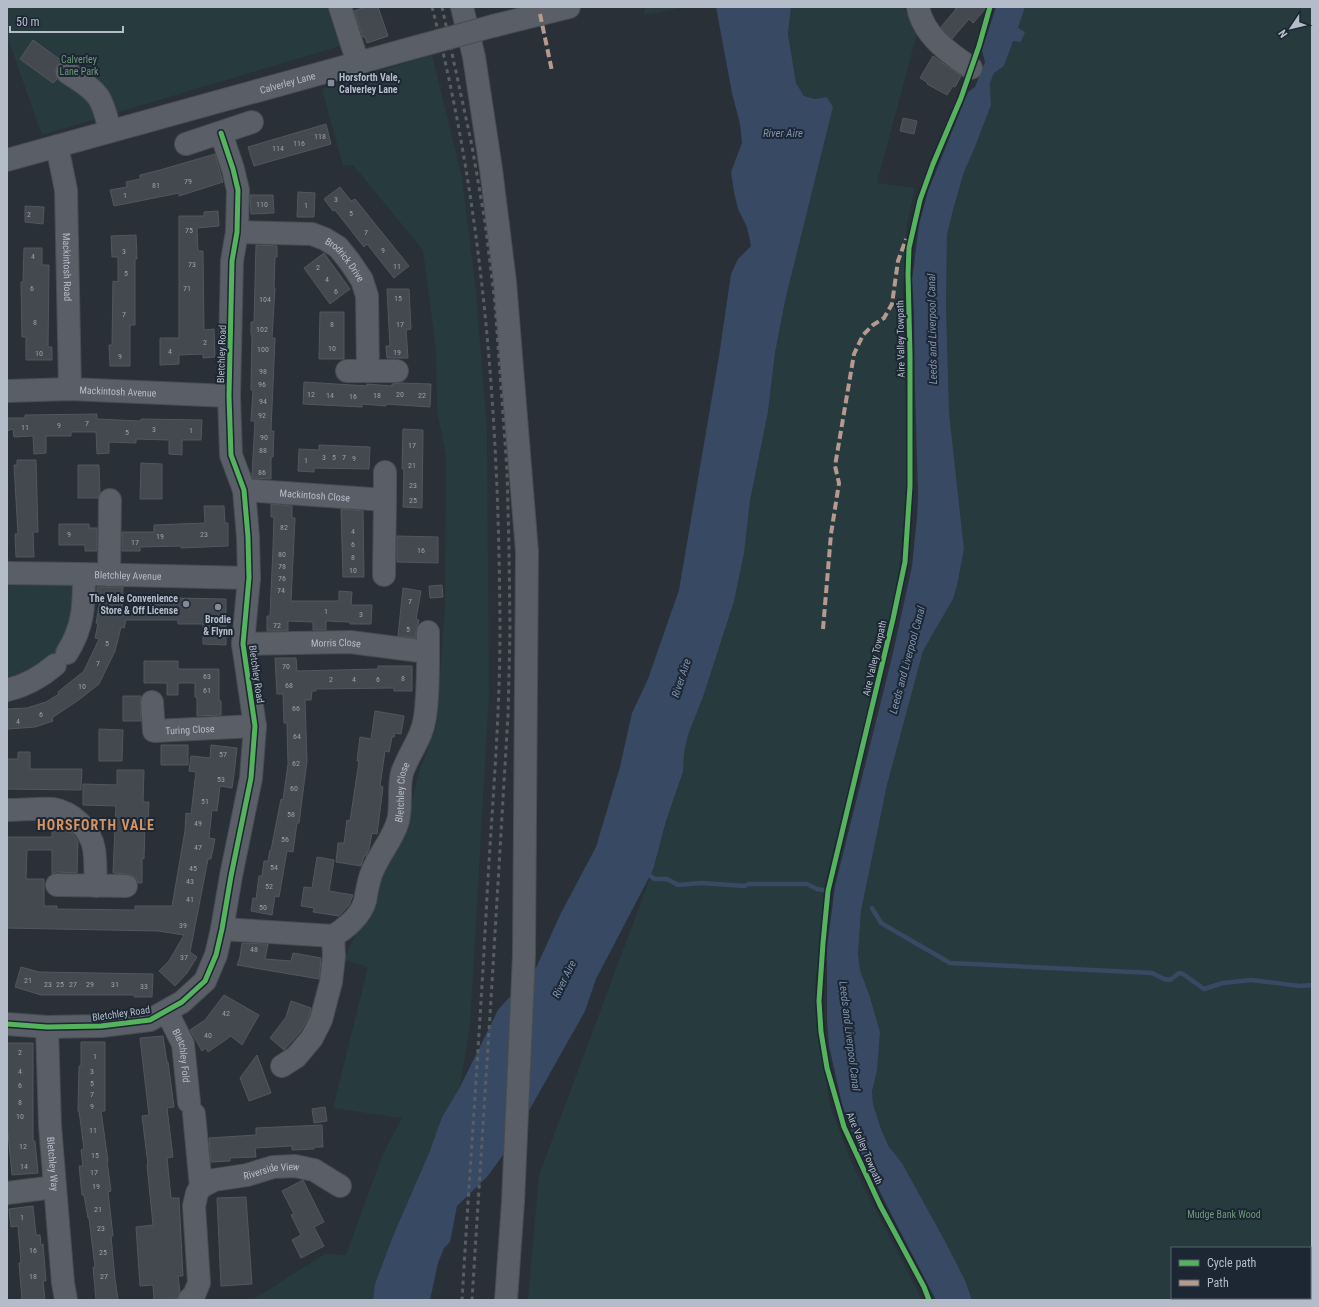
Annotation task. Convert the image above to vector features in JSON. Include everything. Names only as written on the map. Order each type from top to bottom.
[{"type":"street","points":[[340,7],[358,64]]},
{"type":"street","points":[[462,7],[474,57],[488,147],[504,274],[527,552],[524,955],[513,1202],[506,1300]]},
{"type":"street","name":"Calverley Lane","points":[[7,160],[423,45],[569,7]]},
{"type":"street","points":[[918,7],[925,25],[932,37],[971,68]]},
{"type":"street","points":[[67,72],[98,97],[103,106],[110,131]]},
{"type":"street","points":[[186,144],[252,122]]},
{"type":"street","name":"Bletchley Road","points":[[7,1024],[101,1026],[150,1020],[167,1012],[182,1002],[205,981],[216,955],[251,778],[255,726],[243,644],[249,578],[248,537],[244,490],[232,455],[229,396],[232,262],[237,232],[238,190],[233,169],[221,133]]},
{"type":"street","name":"Mackintosh Road","points":[[57,146],[66,190],[70,389]]},
{"type":"street","name":"Brodrick Drive","points":[[237,232],[312,234],[325,239],[338,247],[362,280],[367,296],[368,371]]},
{"type":"street","points":[[347,371],[397,370]]},
{"type":"street","name":"Mackintosh Avenue","points":[[7,391],[70,389],[229,396]]},
{"type":"street","points":[[384,575],[385,472]]},
{"type":"street","name":"Mackintosh Close","points":[[244,490],[385,500]]},
{"type":"street","points":[[109,575],[110,500]]},
{"type":"street","name":"Bletchley Avenue","points":[[7,573],[249,578]]},
{"type":"street","points":[[7,690],[22,686],[34,680],[61,659],[74,642],[82,618],[84,604],[84,574]]},
{"type":"street","name":"Morris Close","points":[[243,644],[428,642]]},
{"type":"street","name":"Bletchley Close","points":[[333,936],[343,930],[355,918],[364,903],[372,872],[394,832],[398,820],[402,774],[408,758],[421,736],[425,718],[428,642]]},
{"type":"street","name":"Turing Close","points":[[152,702],[154,731],[255,726]]},
{"type":"street","points":[[7,810],[54,809],[75,819],[90,836],[94,847],[96,886]]},
{"type":"street","points":[[57,885],[126,886]]},
{"type":"street","points":[[222,929],[333,936],[334,956],[331,982],[321,1020],[312,1038],[296,1057],[282,1066]]},
{"type":"street","name":"Bletchley Fold","points":[[167,1012],[183,1044],[202,1188]]},
{"type":"street","name":"Bletchley Way","points":[[47,1026],[50,1126],[63,1283],[66,1300]]},
{"type":"street","name":"Riverside View","points":[[202,1188],[214,1180],[247,1175],[273,1168],[295,1166],[314,1170],[340,1186]]},
{"type":"street","points":[[7,1193],[55,1186]]},
{"type":"street","points":[[189,1300],[194,1295],[199,1283],[194,1206],[197,1193],[202,1188]]},
{"type":"green space","name":"Calverley Lane Park","points":[[7,7],[327,7],[340,46],[42,135],[7,36]]},
{"type":"green space","points":[[645,7],[687,7],[644,15]]},
{"type":"green space","points":[[791,7],[903,7],[918,30],[877,183],[915,188],[907,225],[903,292],[906,503],[898,578],[889,627],[825,884],[815,988],[829,1103],[852,1164],[922,1300],[528,1300],[539,1175],[653,870],[666,821],[683,772],[684,753],[688,735],[703,697],[750,501],[768,412],[775,353],[785,301],[833,107],[827,97],[815,99],[804,96],[796,83],[788,34]]},
{"type":"green space","name":"Mudge Bank Wood","points":[[1025,7],[1312,7],[1312,1300],[972,1300],[965,1280],[946,1243],[902,1163],[889,1147],[881,1129],[873,1104],[872,1091],[877,1071],[880,1032],[870,997],[860,970],[858,954],[861,911],[887,785],[923,651],[953,599],[964,549],[949,412],[946,306],[947,235],[964,172],[991,105],[990,83],[994,73],[1004,66],[1013,41],[1021,42],[1018,28]]},
{"type":"green space","points":[[432,55],[462,178],[476,292],[487,430],[489,694],[470,1026],[460,1087],[442,1117],[429,1153],[393,1236],[376,1284],[373,1300],[252,1300],[325,1254],[346,1255],[382,1156],[402,1118],[333,1108],[368,967],[344,960],[381,877],[405,831],[419,772],[436,727],[445,609],[446,456],[437,410],[436,349],[423,250],[353,165],[343,166],[322,89]]},
{"type":"green space","points":[[78,581],[80,593],[62,649],[44,665],[7,678],[7,583]]},
{"type":"water","name":"River Aire","points":[[716,7],[791,7],[788,34],[796,83],[804,96],[815,99],[827,97],[833,107],[785,301],[775,353],[768,412],[750,501],[744,553],[734,601],[703,697],[688,735],[684,753],[683,772],[666,821],[653,870],[596,979],[585,1011],[508,1148],[487,1177],[457,1206],[450,1242],[444,1248],[438,1263],[430,1300],[373,1300],[375,1284],[393,1236],[429,1153],[442,1117],[460,1087],[498,1010],[537,966],[561,913],[596,847],[620,767],[632,713],[648,679],[679,590],[719,356],[731,274],[738,259],[751,246],[747,227],[738,209],[731,172],[742,143],[740,124],[732,93]]},
{"type":"water","name":"Leeds and Liverpool Canal","points":[[996,7],[1025,7],[1018,28],[1025,32],[1021,42],[1013,41],[1004,66],[994,73],[990,83],[991,105],[964,172],[947,235],[946,306],[949,412],[964,549],[953,599],[923,651],[887,785],[861,911],[858,954],[860,970],[870,997],[880,1032],[877,1071],[872,1091],[873,1104],[881,1129],[889,1147],[902,1163],[946,1243],[965,1280],[972,1300],[936,1300],[868,1167],[853,1135],[842,1104],[829,1046],[827,1020],[827,948],[835,886],[893,653],[912,566],[918,494],[912,280],[919,225],[928,191],[953,129],[968,92],[975,87],[985,62],[982,50]]},
{"type":"building","points":[[365,7],[378,7],[388,36],[367,43],[365,37],[363,37],[354,11]]},
{"type":"building","points":[[954,7],[987,7],[973,23],[969,19],[952,39],[941,27],[956,9]]},
{"type":"building","points":[[33,40],[62,61],[57,65],[55,71],[57,79],[53,83],[20,59]]},
{"type":"building","points":[[933,56],[961,76],[955,87],[953,86],[947,95],[927,84],[928,83],[920,78]]},
{"type":"building","points":[[903,118],[917,121],[914,134],[900,131]]},
{"type":"building","points":[[326,124],[331,144],[254,166],[248,147]]},
{"type":"building","points":[[215,154],[223,182],[179,196],[179,193],[114,206],[110,190],[127,187],[126,182],[140,179],[140,175]]},
{"type":"building","points":[[340,187],[351,201],[355,199],[409,266],[394,278],[367,244],[364,247],[335,210],[333,211],[324,199]]},
{"type":"building","points":[[298,192],[315,193],[314,217],[297,217]]},
{"type":"building","points":[[250,195],[273,195],[274,213],[251,214]]},
{"type":"building","points":[[25,206],[44,207],[43,224],[25,222]]},
{"type":"building","points":[[218,211],[219,226],[197,228],[198,251],[203,251],[204,330],[214,329],[215,357],[203,358],[203,354],[179,355],[179,364],[160,365],[160,338],[179,338],[179,216],[204,216],[204,212]]},
{"type":"building","points":[[136,235],[137,259],[135,259],[135,325],[130,325],[130,366],[110,366],[109,345],[112,345],[113,281],[118,282],[118,257],[112,257],[111,236]]},
{"type":"building","points":[[256,245],[277,246],[277,257],[275,257],[272,338],[275,338],[271,431],[274,431],[273,457],[271,457],[271,479],[253,478],[252,475],[255,421],[251,421],[253,390],[251,390],[251,322],[254,322]]},
{"type":"building","points":[[24,248],[42,248],[42,265],[49,265],[48,347],[52,347],[52,360],[26,360],[26,337],[22,337],[21,282],[23,282]]},
{"type":"building","points":[[324,253],[350,289],[330,304],[304,268]]},
{"type":"building","points":[[387,289],[409,289],[411,329],[406,330],[408,358],[387,358],[386,346],[390,346]]},
{"type":"building","points":[[320,312],[344,312],[344,359],[319,359]]},
{"type":"building","points":[[304,382],[367,386],[367,384],[392,386],[392,384],[401,383],[431,384],[430,407],[386,404],[386,406],[362,404],[362,407],[303,404]]},
{"type":"building","points":[[97,414],[97,419],[141,421],[141,419],[202,420],[201,440],[182,440],[182,455],[169,454],[169,440],[136,439],[136,443],[109,442],[109,453],[97,454],[96,432],[71,432],[71,436],[46,436],[46,453],[34,454],[33,436],[14,437],[13,429],[7,431],[7,418],[25,418],[25,415]]},
{"type":"building","points":[[403,429],[423,430],[422,508],[403,507]]},
{"type":"building","points":[[319,445],[370,447],[369,469],[314,468],[314,472],[298,471],[299,449],[319,450]]},
{"type":"building","points":[[17,460],[36,460],[38,532],[33,532],[34,557],[16,557],[15,534],[18,534],[14,465],[17,465]]},
{"type":"building","points":[[141,463],[162,464],[162,499],[140,499]]},
{"type":"building","points":[[78,465],[99,465],[100,493],[98,498],[78,498]]},
{"type":"building","points":[[271,504],[292,506],[292,518],[295,518],[291,601],[339,601],[339,591],[352,592],[351,605],[372,605],[371,624],[350,624],[350,622],[326,621],[326,630],[313,630],[313,622],[288,621],[288,631],[267,631],[267,616],[270,616],[274,517],[271,517]]},
{"type":"building","points":[[204,506],[224,506],[225,523],[228,523],[228,546],[181,548],[181,546],[140,547],[140,551],[122,551],[122,532],[154,532],[154,525],[205,523]]},
{"type":"building","points":[[341,509],[363,511],[364,577],[343,577]]},
{"type":"building","points":[[59,524],[89,524],[89,528],[97,528],[97,551],[85,551],[85,545],[59,545]]},
{"type":"building","points":[[397,536],[438,537],[438,563],[397,562]]},
{"type":"building","points":[[442,585],[443,597],[430,598],[429,586]]},
{"type":"building","points":[[97,587],[123,587],[122,607],[147,611],[147,596],[226,599],[226,645],[203,644],[203,624],[178,624],[178,620],[126,620],[124,628],[121,627],[115,651],[99,684],[52,718],[53,721],[35,727],[8,729],[7,709],[27,708],[46,702],[59,694],[58,692],[84,671],[99,639],[95,638],[100,601],[97,601]]},
{"type":"building","points":[[403,588],[421,591],[416,619],[419,620],[416,638],[398,636]]},
{"type":"building","points":[[275,658],[296,658],[297,671],[378,669],[378,666],[412,666],[412,691],[394,691],[394,688],[316,689],[316,691],[312,691],[311,700],[305,700],[307,761],[299,823],[297,823],[293,852],[287,851],[279,897],[275,896],[272,915],[251,911],[253,898],[256,899],[259,876],[262,876],[264,861],[268,861],[271,850],[281,799],[283,800],[288,764],[287,723],[284,723],[283,694],[277,694]]},
{"type":"building","points":[[144,661],[178,661],[178,669],[219,669],[219,701],[221,701],[221,715],[197,716],[195,683],[178,683],[178,695],[167,695],[167,683],[144,683]]},
{"type":"building","points":[[123,696],[141,696],[141,721],[123,721]]},
{"type":"building","points":[[375,711],[404,716],[401,734],[395,733],[394,737],[392,737],[389,752],[385,751],[380,786],[383,787],[377,834],[372,833],[369,849],[366,856],[364,856],[361,866],[336,862],[338,843],[344,843],[347,820],[350,821],[359,761],[357,761],[360,737],[371,739]]},
{"type":"building","points":[[99,729],[123,730],[122,761],[99,761]]},
{"type":"building","points":[[161,745],[188,745],[188,765],[161,765]]},
{"type":"building","points":[[211,745],[237,748],[232,788],[220,786],[217,811],[212,810],[209,838],[215,839],[211,859],[208,859],[190,952],[197,957],[187,973],[175,986],[159,971],[169,961],[184,935],[158,931],[7,928],[7,837],[52,837],[52,831],[71,832],[78,841],[77,873],[57,872],[52,874],[52,850],[27,850],[26,879],[44,879],[44,906],[57,906],[57,909],[135,910],[135,906],[172,906],[185,831],[186,813],[191,814],[196,772],[189,771],[191,756],[210,758]]},
{"type":"building","points":[[18,752],[30,752],[30,769],[82,769],[81,790],[7,789],[7,759],[18,759]]},
{"type":"building","points":[[117,770],[144,770],[143,802],[149,802],[148,825],[145,825],[144,859],[142,858],[142,883],[138,883],[132,875],[113,873],[116,806],[83,805],[83,784],[117,785]]},
{"type":"building","points":[[317,857],[334,860],[329,891],[353,895],[349,905],[339,916],[313,912],[314,908],[301,906],[304,887],[312,888]]},
{"type":"building","points":[[242,943],[268,944],[265,959],[291,961],[293,953],[321,958],[319,979],[237,965]]},
{"type":"building","points":[[21,967],[39,972],[153,974],[152,997],[134,997],[135,995],[41,995],[15,987]]},
{"type":"building","points":[[224,995],[259,1015],[242,1045],[231,1036],[208,1052],[206,1048],[202,1051],[190,1030],[205,1020]]},
{"type":"building","points":[[291,1001],[311,1008],[309,1016],[301,1031],[284,1050],[270,1038],[286,1017]]},
{"type":"building","points":[[163,1036],[174,1107],[167,1108],[173,1157],[167,1158],[171,1198],[179,1198],[183,1276],[178,1276],[180,1292],[177,1299],[154,1300],[153,1285],[140,1286],[136,1227],[153,1225],[142,1116],[149,1115],[140,1038]]},
{"type":"building","points":[[81,1042],[105,1042],[105,1111],[101,1111],[111,1191],[108,1192],[118,1300],[96,1300],[93,1267],[95,1267],[89,1218],[84,1195],[82,1195],[79,1166],[83,1166],[81,1150],[84,1149],[78,1111]]},
{"type":"building","points":[[7,1043],[33,1043],[33,1141],[35,1141],[38,1173],[12,1175],[7,1123]]},
{"type":"building","points":[[257,1055],[271,1093],[249,1101],[240,1078]]},
{"type":"building","points":[[325,1107],[327,1121],[314,1123],[312,1109]]},
{"type":"building","points":[[322,1125],[323,1147],[292,1150],[292,1146],[255,1148],[256,1157],[230,1158],[230,1161],[211,1162],[209,1138],[256,1135],[256,1128]]},
{"type":"building","points":[[303,1180],[324,1222],[314,1227],[324,1246],[301,1258],[292,1240],[301,1235],[291,1215],[294,1214],[282,1191]]},
{"type":"building","points":[[246,1197],[252,1284],[221,1286],[217,1198]]},
{"type":"building","points":[[33,1206],[36,1235],[40,1235],[41,1245],[43,1244],[46,1281],[43,1281],[45,1300],[22,1300],[18,1226],[11,1227],[9,1209]]},
{"type":"waterway","points":[[647,874],[655,879],[667,879],[678,885],[701,883],[745,886],[748,884],[807,884],[817,889],[828,891]]},
{"type":"waterway","points":[[872,908],[881,923],[950,963],[1152,973],[1164,979],[1170,980],[1179,973],[1183,974],[1204,989],[1223,983],[1251,980],[1300,986],[1312,985]]},
{"type":"railway","points":[[432,7],[450,83],[476,237],[492,394],[499,551],[500,662],[497,729],[462,1300]]},
{"type":"railway","points":[[442,7],[472,146],[485,222],[495,304],[507,470],[509,549],[510,631],[508,715],[472,1300]]},
{"type":"marked path","points":[[540,14],[552,71]]},
{"type":"marked path","points":[[823,629],[831,534],[839,483],[835,466],[854,354],[863,335],[873,325],[884,318],[892,304],[898,261],[906,239]]},
{"type":"cycle path","name":"Aire Valley Towpath","points":[[929,1300],[924,1287],[880,1205],[844,1127],[827,1068],[821,1032],[819,1001],[828,891],[893,619],[905,562],[910,486],[909,248],[920,200],[933,164],[961,98],[979,46],[990,7]]},
{"type":"cycle path","points":[[7,1024],[47,1027],[101,1026],[150,1020],[182,1002],[205,981],[216,955],[251,778],[255,726],[243,644],[249,578],[248,537],[244,490],[231,455],[229,396],[232,261],[237,232],[238,190],[233,169],[221,133]]},
{"type":"place","name":"Horsforth Vale, Calverley Lane","points":[[331,83]]},
{"type":"place","name":"The Vale Convenience Store & Off License","points":[[186,604]]},
{"type":"place","name":"Brodie & Flynn","points":[[218,607]]},
{"type":"district","name":"HORSFORTH VALE","points":[[96,825]]}]
